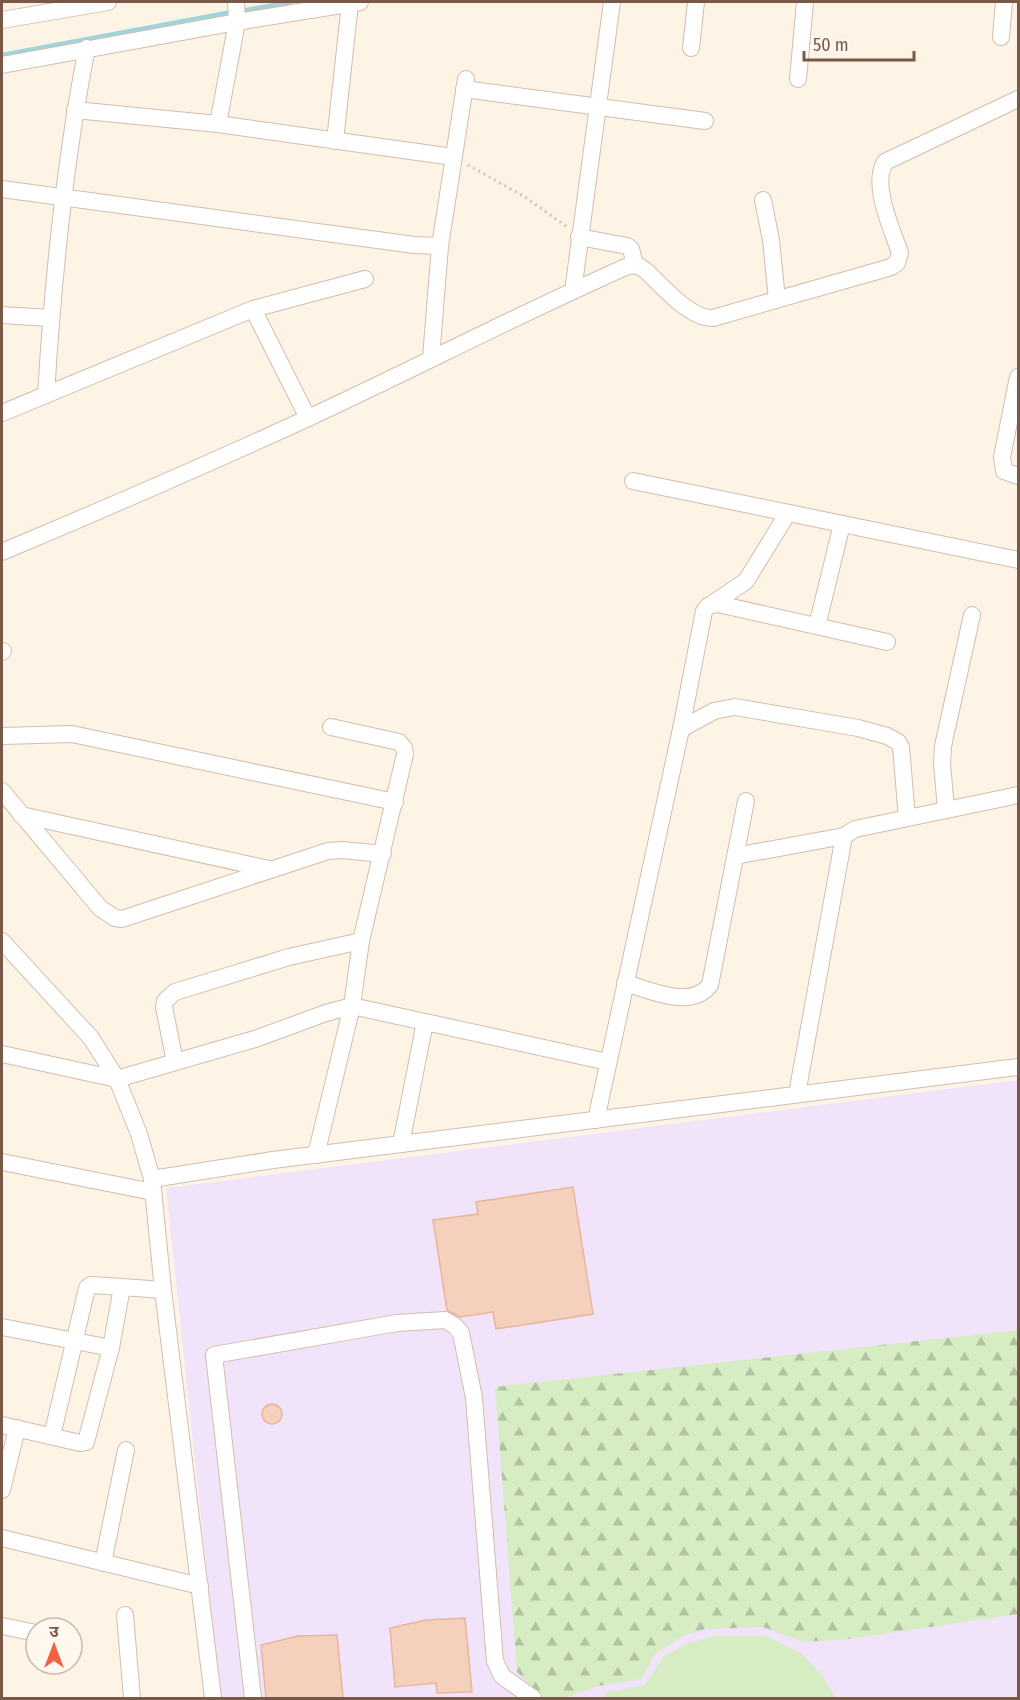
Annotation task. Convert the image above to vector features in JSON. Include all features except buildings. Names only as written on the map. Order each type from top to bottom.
[{"type":"street","points":[[2,20],[108,2]]},
{"type":"street","points":[[2,65],[87,48],[165,36],[237,13],[355,2],[335,141]]},
{"type":"street","points":[[573,291],[612,2]]},
{"type":"street","points":[[692,48],[696,2]]},
{"type":"street","points":[[798,79],[806,2]]},
{"type":"street","points":[[1001,38],[1004,2]]},
{"type":"street","points":[[218,124],[237,13]]},
{"type":"street","points":[[46,395],[50,318],[63,195],[75,110],[87,48]]},
{"type":"street","points":[[431,358],[440,246],[465,84],[599,108],[705,121]]},
{"type":"street","points":[[2,552],[128,499],[308,418],[628,266],[635,265],[645,270],[694,314],[713,318],[891,267],[897,263],[900,253],[879,188],[881,169],[885,162],[1018,99]]},
{"type":"street","points":[[75,110],[218,124],[453,157]]},
{"type":"street","points":[[2,189],[63,195],[414,245],[440,246]]},
{"type":"street","points":[[763,200],[771,240],[777,299]]},
{"type":"street","points":[[579,237],[627,246],[631,249],[635,265]]},
{"type":"street","points":[[2,413],[253,309],[365,279]]},
{"type":"street","points":[[253,309],[308,418]]},
{"type":"street","points":[[2,315],[50,318]]},
{"type":"street","points":[[1018,377],[1002,463],[1004,471],[1018,476]]},
{"type":"street","points":[[633,481],[1018,560]]},
{"type":"street","points":[[596,1120],[681,729],[702,617],[708,606],[746,581],[788,513]]},
{"type":"street","points":[[817,626],[842,524]]},
{"type":"street","points":[[712,604],[887,642]]},
{"type":"street","points":[[946,810],[943,746],[972,615]]},
{"type":"street","points":[[681,729],[714,711],[735,707],[858,728],[887,736],[898,742],[901,747],[908,818]]},
{"type":"street","points":[[316,1155],[352,1006],[361,941],[405,754],[402,744],[331,727]]},
{"type":"street","points":[[2,736],[72,734],[395,802]]},
{"type":"street","points":[[2,791],[100,908],[115,918],[123,918],[335,850],[383,854]]},
{"type":"street","points":[[735,856],[843,836],[855,829],[1018,795]]},
{"type":"street","points":[[625,983],[672,996],[687,997],[705,992],[710,985],[746,801]]},
{"type":"street","points":[[21,815],[270,869]]},
{"type":"street","points":[[797,1094],[843,836]]},
{"type":"street","points":[[2,941],[91,1038],[117,1079],[140,1134],[152,1186],[213,1698]]},
{"type":"street","points":[[175,1062],[164,1007],[165,1001],[175,992],[289,957],[361,941]]},
{"type":"street","points":[[2,960],[22,964]]},
{"type":"street","points":[[2,1054],[117,1079],[255,1039],[352,1006],[608,1062]]},
{"type":"street","points":[[401,1144],[425,1022]]},
{"type":"street","points":[[2,1162],[152,1186],[316,1155],[1018,1066]]},
{"type":"street","points":[[51,1436],[87,1288],[91,1285],[163,1290]]},
{"type":"street","points":[[2,1490],[9,1427],[80,1443],[88,1440],[111,1348],[122,1287]]},
{"type":"street","points":[[253,1698],[214,1355],[397,1323],[434,1319],[450,1322],[461,1334],[469,1364],[474,1398],[495,1661],[502,1676],[533,1698]]},
{"type":"street","points":[[2,1327],[111,1348]]},
{"type":"street","points":[[103,1563],[126,1450]]},
{"type":"street","points":[[2,1538],[200,1586]]},
{"type":"street","points":[[125,1615],[132,1698]]},
{"type":"street","points":[[2,1626],[24,1631]]},
{"type":"path","points":[[453,157],[525,197],[579,237]]},
{"type":"shaded area","points":[[1018,1080],[1018,1698],[220,1698],[166,1188]]},
{"type":"green space","points":[[1018,1330],[1018,1614],[849,1639],[803,1642],[763,1627],[705,1629],[683,1636],[655,1654],[641,1679],[598,1686],[564,1698],[544,1698],[517,1672],[495,1387]]},
{"type":"green space","points":[[713,1636],[765,1636],[801,1653],[822,1675],[836,1698],[606,1698],[605,1693],[645,1685],[663,1657],[686,1644]]},
{"type":"waterway","points":[[240,11],[291,2]]},
{"type":"waterway","points":[[2,55],[232,12]]}]
